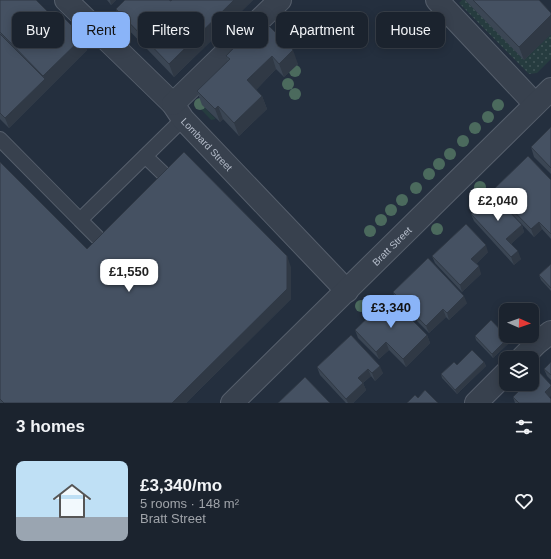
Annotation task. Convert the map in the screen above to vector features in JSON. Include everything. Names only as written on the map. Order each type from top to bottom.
[{"type":"street","name":"Lombard Street","points":[[66,0],[178,111],[347,291]]},
{"type":"street","points":[[178,111],[280,0]]},
{"type":"street","points":[[437,0],[535,104]]},
{"type":"street","name":"Bratt Street","points":[[232,403],[551,89]]},
{"type":"street","points":[[529,351],[537,342],[551,332]]},
{"type":"street","points":[[476,403],[499,380]]},
{"type":"lane","points":[[80,220],[145,156],[178,111]]},
{"type":"lane","points":[[0,139],[105,245]]},
{"type":"lane","points":[[145,156],[170,180]]},
{"type":"green space","points":[[462,0],[465,0],[524,60],[551,34],[551,59],[537,73],[529,74],[459,3]]},
{"type":"green space","points":[[230,69],[202,105],[216,119],[211,120],[196,104]]},
{"type":"building","points":[[0,0],[36,0],[48,12],[12,12],[12,44],[0,32]]},
{"type":"building","points":[[125,0],[234,0],[222,12],[212,12],[212,22],[204,30],[204,12],[138,12],[138,32],[130,24],[130,12],[119,12],[116,9]]},
{"type":"building","points":[[473,0],[539,0],[551,13],[551,15],[519,47]]},
{"type":"building","points":[[64,18],[72,26],[72,48],[43,76],[16,48],[64,48]]},
{"type":"building","points":[[268,25],[276,33],[276,48],[291,48],[293,50],[279,64],[272,56],[247,80],[262,96],[234,123],[218,106],[215,109],[197,91],[230,59],[226,56],[234,48],[268,48]]},
{"type":"building","points":[[0,34],[12,46],[12,48],[14,48],[45,79],[5,118],[0,113]]},
{"type":"building","points":[[154,48],[185,48],[169,64]]},
{"type":"building","points":[[551,127],[551,168],[531,147]]},
{"type":"building","points":[[184,152],[287,256],[287,289],[172,403],[4,403],[0,399],[0,162],[87,249]]},
{"type":"building","points":[[528,156],[551,180],[551,234],[539,222],[531,229],[493,190]]},
{"type":"building","points":[[493,194],[522,225],[506,239],[518,251],[511,257],[471,214]]},
{"type":"building","points":[[466,224],[486,245],[471,259],[479,266],[460,285],[432,256]]},
{"type":"building","points":[[428,258],[464,296],[447,313],[443,309],[426,326],[393,292]]},
{"type":"building","points":[[551,264],[551,288],[539,275]]},
{"type":"building","points":[[389,297],[427,335],[403,359],[386,342],[376,352],[355,330]]},
{"type":"building","points":[[491,320],[499,328],[499,343],[503,343],[492,354],[475,336]]},
{"type":"building","points":[[351,335],[380,366],[372,373],[368,369],[358,378],[363,383],[346,399],[317,367]]},
{"type":"building","points":[[472,350],[484,362],[455,390],[441,374],[454,362],[457,365]]},
{"type":"building","points":[[551,362],[551,375],[544,369]]},
{"type":"building","points":[[539,372],[551,385],[545,392],[551,399],[551,403],[519,403],[513,397],[519,391],[539,391]]},
{"type":"building","points":[[305,377],[330,403],[278,403]]},
{"type":"building","points":[[425,390],[438,403],[407,403],[415,395],[418,398]]}]
